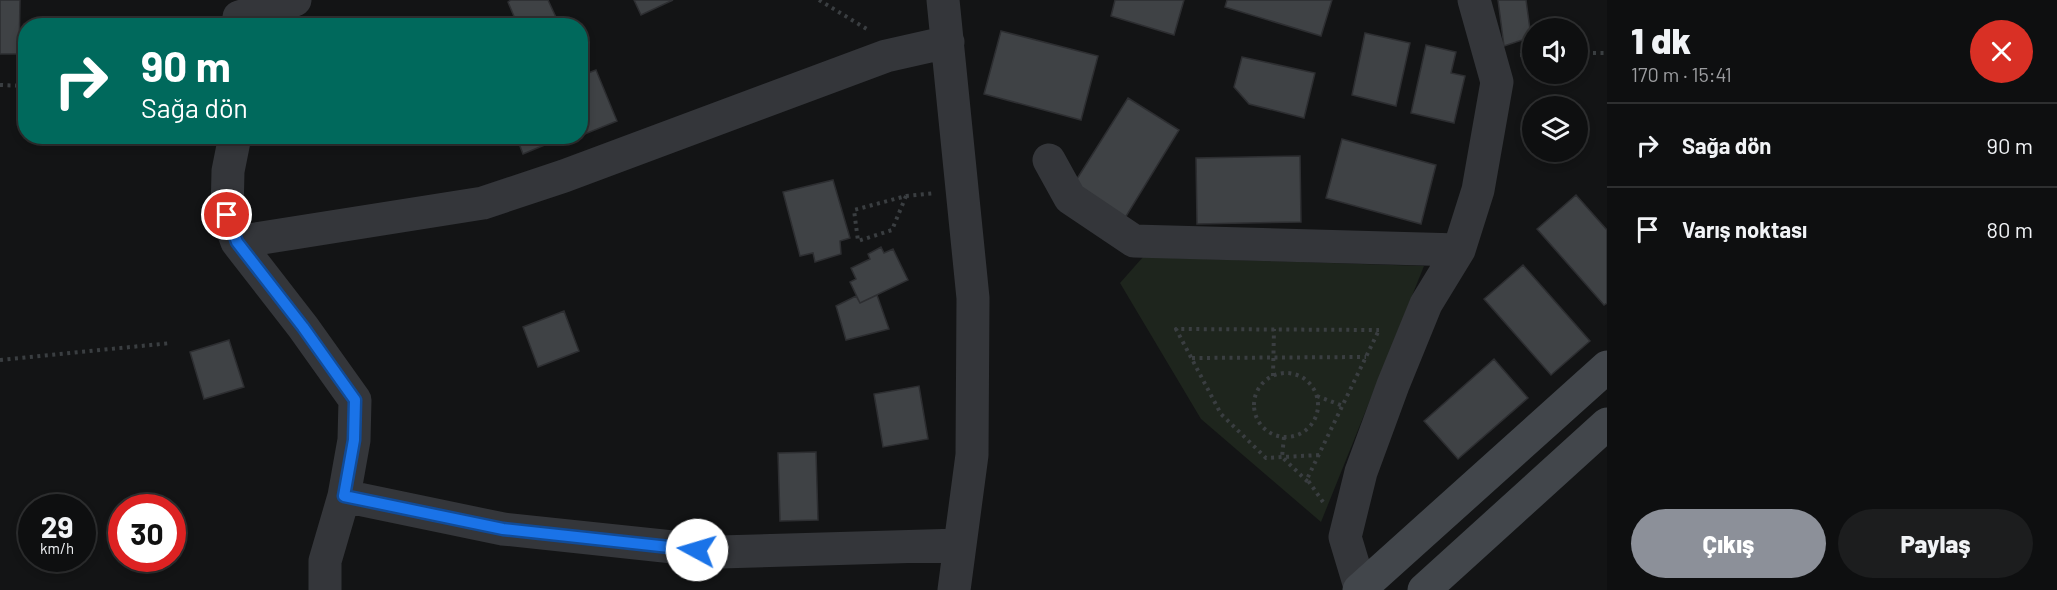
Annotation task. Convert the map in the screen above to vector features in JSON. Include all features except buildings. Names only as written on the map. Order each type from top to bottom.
[{"type":"main road","points":[[1360,589],[1607,367]]},
{"type":"main road","points":[[1424,590],[1607,424]]},
{"type":"street","points":[[240,14],[296,0]]},
{"type":"street","points":[[943,0],[973,298],[972,456],[954,590]]},
{"type":"street","points":[[1360,589],[1346,537],[1361,472],[1426,304],[1458,250],[1478,190],[1497,82],[1474,0]]},
{"type":"street","points":[[237,242],[483,202],[564,176],[886,56],[948,42]]},
{"type":"street","points":[[233,144],[228,171],[227,215],[237,242],[303,327],[355,400],[354,440],[344,496],[325,561],[325,590]]},
{"type":"street","points":[[1049,160],[1070,198],[1134,241],[1458,250]]},
{"type":"street","points":[[344,496],[503,529],[720,552],[960,545]]},
{"type":"path","points":[[819,0],[904,52]]},
{"type":"path","points":[[1588,53],[1607,53]]},
{"type":"path","points":[[0,85],[18,86]]},
{"type":"path","points":[[906,196],[892,230],[858,241],[854,210],[906,196],[962,190]]},
{"type":"path","points":[[1319,455],[1266,458],[1221,414],[1176,329],[1379,330]]},
{"type":"path","points":[[1273,376],[1274,329]]},
{"type":"path","points":[[0,360],[171,343]]},
{"type":"path","points":[[1192,358],[1366,357]]},
{"type":"path","points":[[1282,373],[1302,377],[1310,384],[1317,396],[1317,414],[1312,424],[1295,436],[1284,437],[1273,434],[1258,419],[1255,410],[1258,390],[1273,376],[1282,373]]},
{"type":"path","points":[[1317,396],[1342,406]]},
{"type":"path","points":[[1282,457],[1284,437]]},
{"type":"path","points":[[1282,457],[1311,484]]},
{"type":"shaded area","points":[[1143,257],[1424,266],[1321,522],[1201,419],[1120,283]]},
{"type":"route","points":[[227,215],[237,242],[303,327],[355,400],[354,440],[344,496],[503,529],[697,550]]}]
